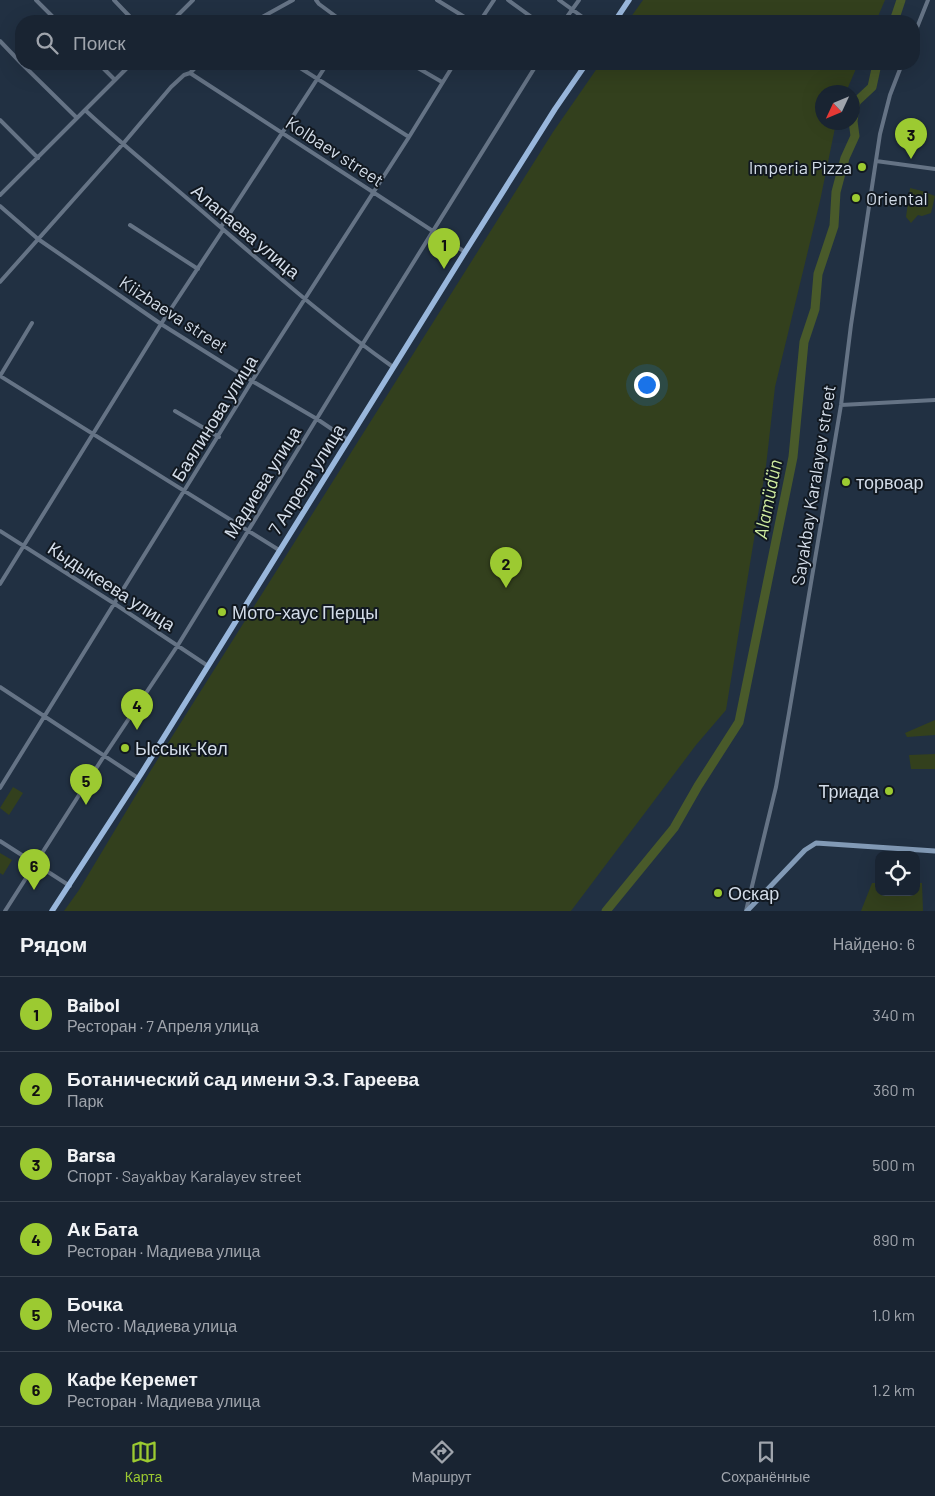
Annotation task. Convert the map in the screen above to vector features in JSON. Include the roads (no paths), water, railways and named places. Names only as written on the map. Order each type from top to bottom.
[{"type":"main road","points":[[619,15],[630,0]]},
{"type":"main road","name":"7 Апреля улица","points":[[52,911],[70,886],[138,778],[465,252],[582,70]]},
{"type":"main road","points":[[747,911],[805,850],[816,843],[935,851]]},
{"type":"street","points":[[36,0],[51,15]]},
{"type":"street","points":[[114,0],[128,15]]},
{"type":"street","points":[[266,15],[293,0]]},
{"type":"street","points":[[316,0],[334,15]]},
{"type":"street","points":[[437,0],[461,15]]},
{"type":"street","points":[[484,15],[494,0]]},
{"type":"street","points":[[508,0],[529,15]]},
{"type":"street","points":[[559,0],[580,15]]},
{"type":"street","points":[[568,15],[579,0]]},
{"type":"street","points":[[920,20],[928,0]]},
{"type":"street","points":[[177,15],[189,1]]},
{"type":"street","points":[[0,42],[15,56]]},
{"type":"street","points":[[29,70],[77,118]]},
{"type":"street","points":[[105,70],[115,80]]},
{"type":"street","points":[[0,195],[125,70]]},
{"type":"street","points":[[0,282],[171,87],[184,75],[190,74],[194,70]]},
{"type":"street","points":[[303,70],[409,137]]},
{"type":"street","points":[[0,584],[161,324],[198,269],[323,70]]},
{"type":"street","points":[[421,70],[442,82]]},
{"type":"street","name":"Баялинова улица","points":[[0,788],[252,381],[450,70]]},
{"type":"street","name":"Мадиева улица","points":[[5,911],[104,756],[178,645],[533,70]]},
{"type":"street","name":"Sayakbay Karalayev street","points":[[747,911],[776,787],[784,742],[841,405],[851,324],[884,116],[900,70]]},
{"type":"street","name":"Kolbaev street","points":[[190,74],[465,252]]},
{"type":"street","name":"Алапаева улица","points":[[85,110],[122,145],[305,299],[393,368]]},
{"type":"street","points":[[0,120],[38,158]]},
{"type":"street","points":[[876,161],[935,169]]},
{"type":"street","name":"Kiizbaeva street","points":[[0,206],[38,239],[161,324],[317,419],[348,440]]},
{"type":"street","points":[[130,226],[198,269]]},
{"type":"street","points":[[32,323],[0,376],[279,550]]},
{"type":"street","points":[[841,405],[935,400]]},
{"type":"street","points":[[175,411],[219,436]]},
{"type":"street","name":"Кыдыкеева улица","points":[[0,531],[208,666]]},
{"type":"street","points":[[0,687],[138,778]]},
{"type":"street","points":[[0,841],[70,886]]},
{"type":"waterway","name":"Alamüdün","points":[[896,15],[901,0]]},
{"type":"waterway","name":"Alamüdün","points":[[606,911],[674,828],[739,722],[793,457],[804,342],[815,309],[818,274],[834,226],[836,192],[845,158],[855,136],[853,121],[856,102],[872,87],[876,70]]},
{"type":"place","name":"Barsa","points":[[911,159]]},
{"type":"place","name":"Imperia Pizza","points":[[862,167]]},
{"type":"place","name":"Oriental","points":[[856,198]]},
{"type":"place","name":"Baibol","points":[[444,269]]},
{"type":"place","name":"торвоар","points":[[846,482]]},
{"type":"place","name":"Ботанический сад имени Э.З. Гареева","points":[[506,588]]},
{"type":"place","name":"Мото-хаус Перцы","points":[[222,612]]},
{"type":"place","name":"Ак Бата","points":[[137,730]]},
{"type":"place","name":"Ыссык-Көл","points":[[125,748]]},
{"type":"place","name":"Триада","points":[[889,791]]},
{"type":"place","name":"Бочка","points":[[86,805]]},
{"type":"place","name":"Кафе Керемет","points":[[34,890]]},
{"type":"place","name":"Оскар","points":[[718,893]]}]
